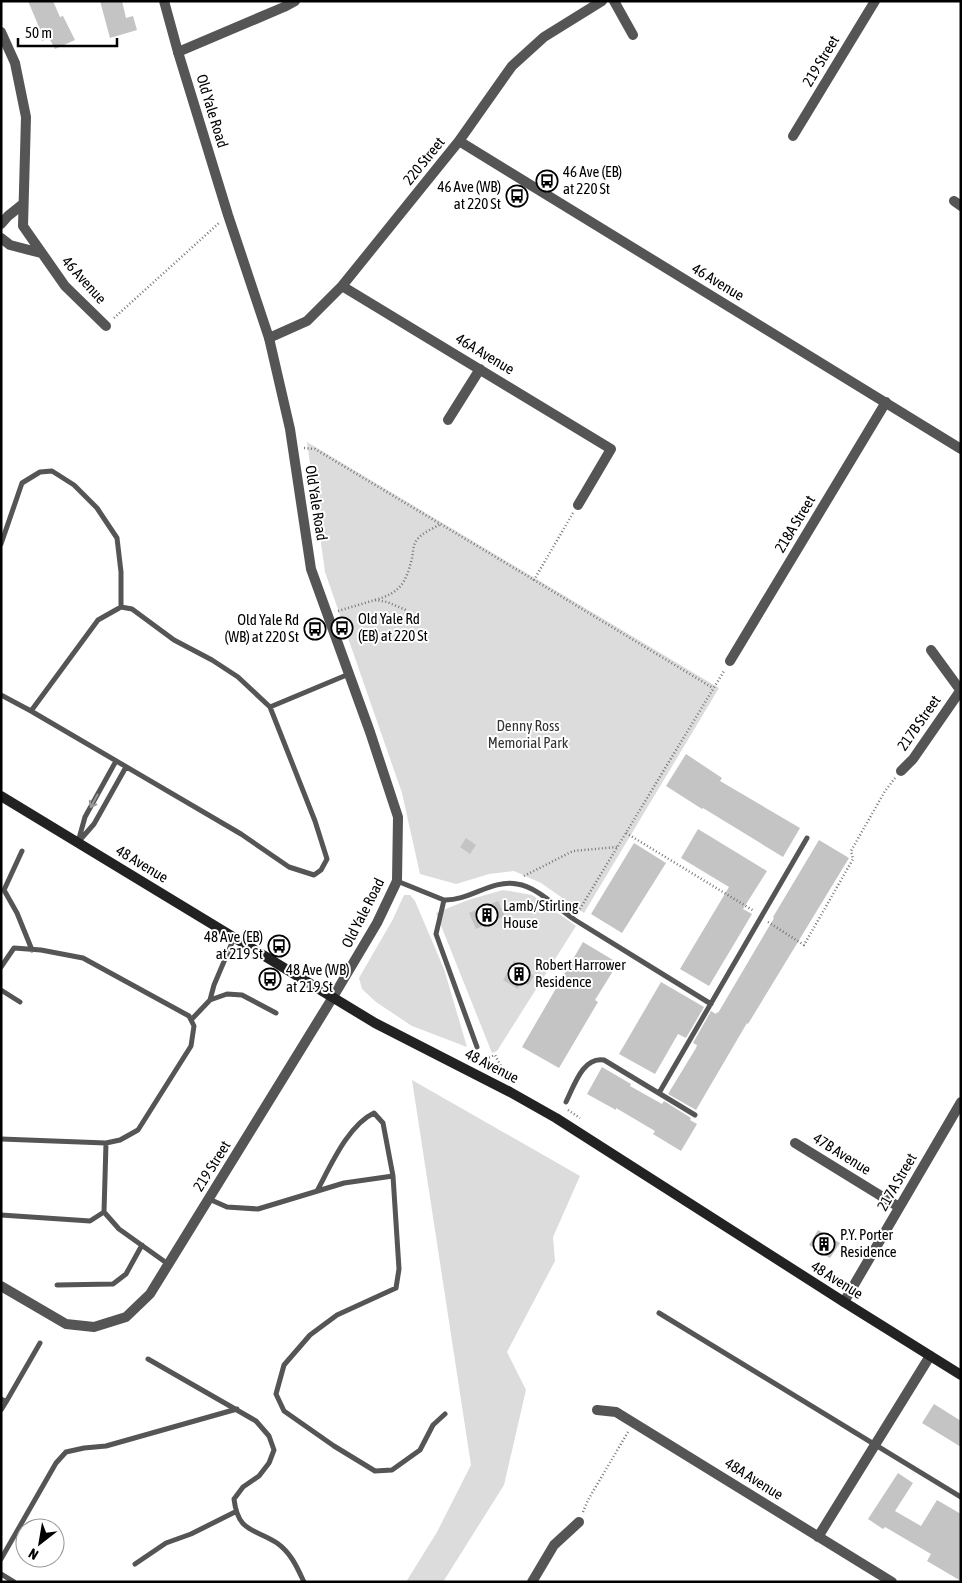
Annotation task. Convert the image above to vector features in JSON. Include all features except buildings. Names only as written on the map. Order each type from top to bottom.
[{"type":"main road","name":"48 Avenue","points":[[1,796],[375,1023],[503,1088],[556,1118],[961,1375]]},
{"type":"street","name":"Old Yale Road","points":[[164,1],[228,215],[269,338],[292,447],[311,569],[398,817],[397,881],[377,923],[333,997]]},
{"type":"street","points":[[178,52],[295,1]]},
{"type":"street","name":"220 Street","points":[[269,338],[307,321],[342,286],[458,141],[512,66],[544,37],[602,1]]},
{"type":"street","points":[[614,1],[633,36]]},
{"type":"street","name":"219 Street","points":[[793,136],[875,1]]},
{"type":"street","name":"46 Avenue","points":[[1,32],[15,63],[26,117],[23,226],[65,286],[106,326]]},
{"type":"street","name":"46 Avenue","points":[[458,141],[961,449]]},
{"type":"street","points":[[1,224],[23,204]]},
{"type":"street","name":"46 Avenue","points":[[1,238],[10,245],[41,253]]},
{"type":"street","name":"46A Avenue","points":[[342,286],[611,449],[578,505]]},
{"type":"street","points":[[448,420],[480,369]]},
{"type":"street","name":"218A Street","points":[[730,661],[886,402]]},
{"type":"street","points":[[931,650],[960,691]]},
{"type":"street","name":"217B Street","points":[[901,771],[913,759],[960,691]]},
{"type":"street","name":"219 Street","points":[[1,1286],[66,1324],[94,1327],[126,1317],[150,1294],[169,1265],[333,997]]},
{"type":"street","name":"217A Street","points":[[844,1302],[961,1102]]},
{"type":"street","name":"47B Avenue","points":[[795,1143],[899,1207]]},
{"type":"street","points":[[818,1537],[930,1356]]},
{"type":"street","name":"48A Avenue","points":[[597,1410],[616,1412],[635,1423],[892,1582]]},
{"type":"street","points":[[532,1582],[554,1545],[579,1522]]},
{"type":"lane","points":[[1,544],[22,483],[40,472],[52,471],[74,484],[97,508],[117,538],[121,572],[121,607]]},
{"type":"lane","points":[[1,695],[241,834],[289,868],[314,875],[321,870],[327,859],[315,822],[270,707],[238,677],[212,660],[174,640],[132,609],[121,607],[98,620],[31,711]]},
{"type":"lane","points":[[270,707],[349,674]]},
{"type":"lane","points":[[78,843],[85,817],[116,761]]},
{"type":"lane","points":[[78,843],[94,824],[126,767]]},
{"type":"lane","points":[[659,1093],[807,838]]},
{"type":"lane","points":[[22,851],[4,890],[17,913],[32,950]]},
{"type":"lane","points":[[397,881],[444,900],[451,900],[485,888],[507,884],[528,887],[711,1004]]},
{"type":"lane","points":[[444,900],[436,934],[477,1047]]},
{"type":"lane","points":[[210,1000],[214,985],[234,937]]},
{"type":"lane","points":[[1,967],[14,948],[83,958],[189,1016],[194,1026],[191,1046],[138,1130],[120,1140],[106,1143],[1,1139]]},
{"type":"lane","points":[[1,990],[20,1002]]},
{"type":"lane","points":[[191,1020],[210,1000],[226,994],[242,994],[276,1013]]},
{"type":"lane","points":[[566,1102],[586,1064],[599,1059],[604,1060],[695,1115]]},
{"type":"lane","points":[[317,1191],[345,1139],[367,1116],[374,1113],[383,1123],[393,1176],[399,1269],[396,1288],[337,1315],[310,1335],[284,1365],[276,1394],[284,1412],[375,1471],[392,1470],[420,1450],[434,1425],[445,1414]]},
{"type":"lane","points":[[106,1143],[104,1212],[119,1229],[169,1265]]},
{"type":"lane","points":[[209,1199],[227,1207],[258,1209],[344,1183],[393,1176]]},
{"type":"lane","points":[[1,1215],[90,1221],[104,1212]]},
{"type":"lane","points":[[57,1285],[113,1284],[126,1274],[142,1246]]},
{"type":"lane","points":[[659,1313],[961,1497]]},
{"type":"lane","points":[[1,1410],[4,1400],[40,1343]]},
{"type":"lane","points":[[148,1359],[256,1421],[269,1436],[274,1450],[269,1463],[259,1476],[243,1487],[234,1498],[235,1512],[242,1523],[256,1534],[278,1544],[294,1559],[304,1582]]},
{"type":"lane","points":[[1,1559],[56,1463],[66,1452],[106,1446],[237,1409]]},
{"type":"lane","points":[[135,1564],[166,1543],[191,1534],[235,1512]]},
{"type":"lane","points":[[1,1574],[14,1582]]},
{"type":"path","points":[[106,326],[228,215]]},
{"type":"path","points":[[292,447],[315,449],[713,688]]},
{"type":"path","points":[[534,580],[578,505]]},
{"type":"path","points":[[328,614],[387,596],[403,584],[412,559],[415,543],[419,537],[441,524]]},
{"type":"path","points":[[375,600],[387,602],[406,610]]},
{"type":"path","points":[[574,918],[730,661]]},
{"type":"path","points":[[517,884],[525,875],[573,851],[617,848]]},
{"type":"path","points":[[476,1063],[495,1055],[506,1078]]},
{"type":"path","points":[[579,1522],[588,1500],[635,1423]]},
{"type":"green space","name":"Denny Ross Memorial Park","points":[[307,442],[719,688],[584,913],[541,883],[514,871],[489,874],[456,884],[420,874],[402,793],[325,572]]},
{"type":"green space","points":[[503,890],[532,895],[576,926],[497,1051],[492,1053],[436,913],[468,900]]},
{"type":"green space","points":[[404,895],[410,895],[415,901],[444,969],[467,1047],[412,1026],[376,1002],[362,989],[359,978],[393,919]]},
{"type":"green space","points":[[412,1080],[580,1176],[553,1237],[555,1261],[507,1352],[526,1390],[504,1485],[443,1582],[406,1582],[437,1532],[471,1465]]},
{"type":"place","name":"46 Ave (EB) at 220 St","points":[[547,181]]},
{"type":"place","name":"46 Ave (WB) at 220 St","points":[[517,196]]},
{"type":"place","name":"Old Yale Rd (EB) at 220 St","points":[[342,628]]},
{"type":"place","name":"Old Yale Rd (WB) at 220 St","points":[[315,629]]},
{"type":"place","name":"Lamb/Stirling House","points":[[487,915]]},
{"type":"place","name":"48 Ave (EB) at 219 St","points":[[279,946]]},
{"type":"place","name":"Robert Harrower Residence","points":[[519,974]]},
{"type":"place","name":"48 Ave (WB) at 219 St","points":[[270,979]]},
{"type":"place","name":"P.Y. Porter Residence","points":[[824,1244]]}]
